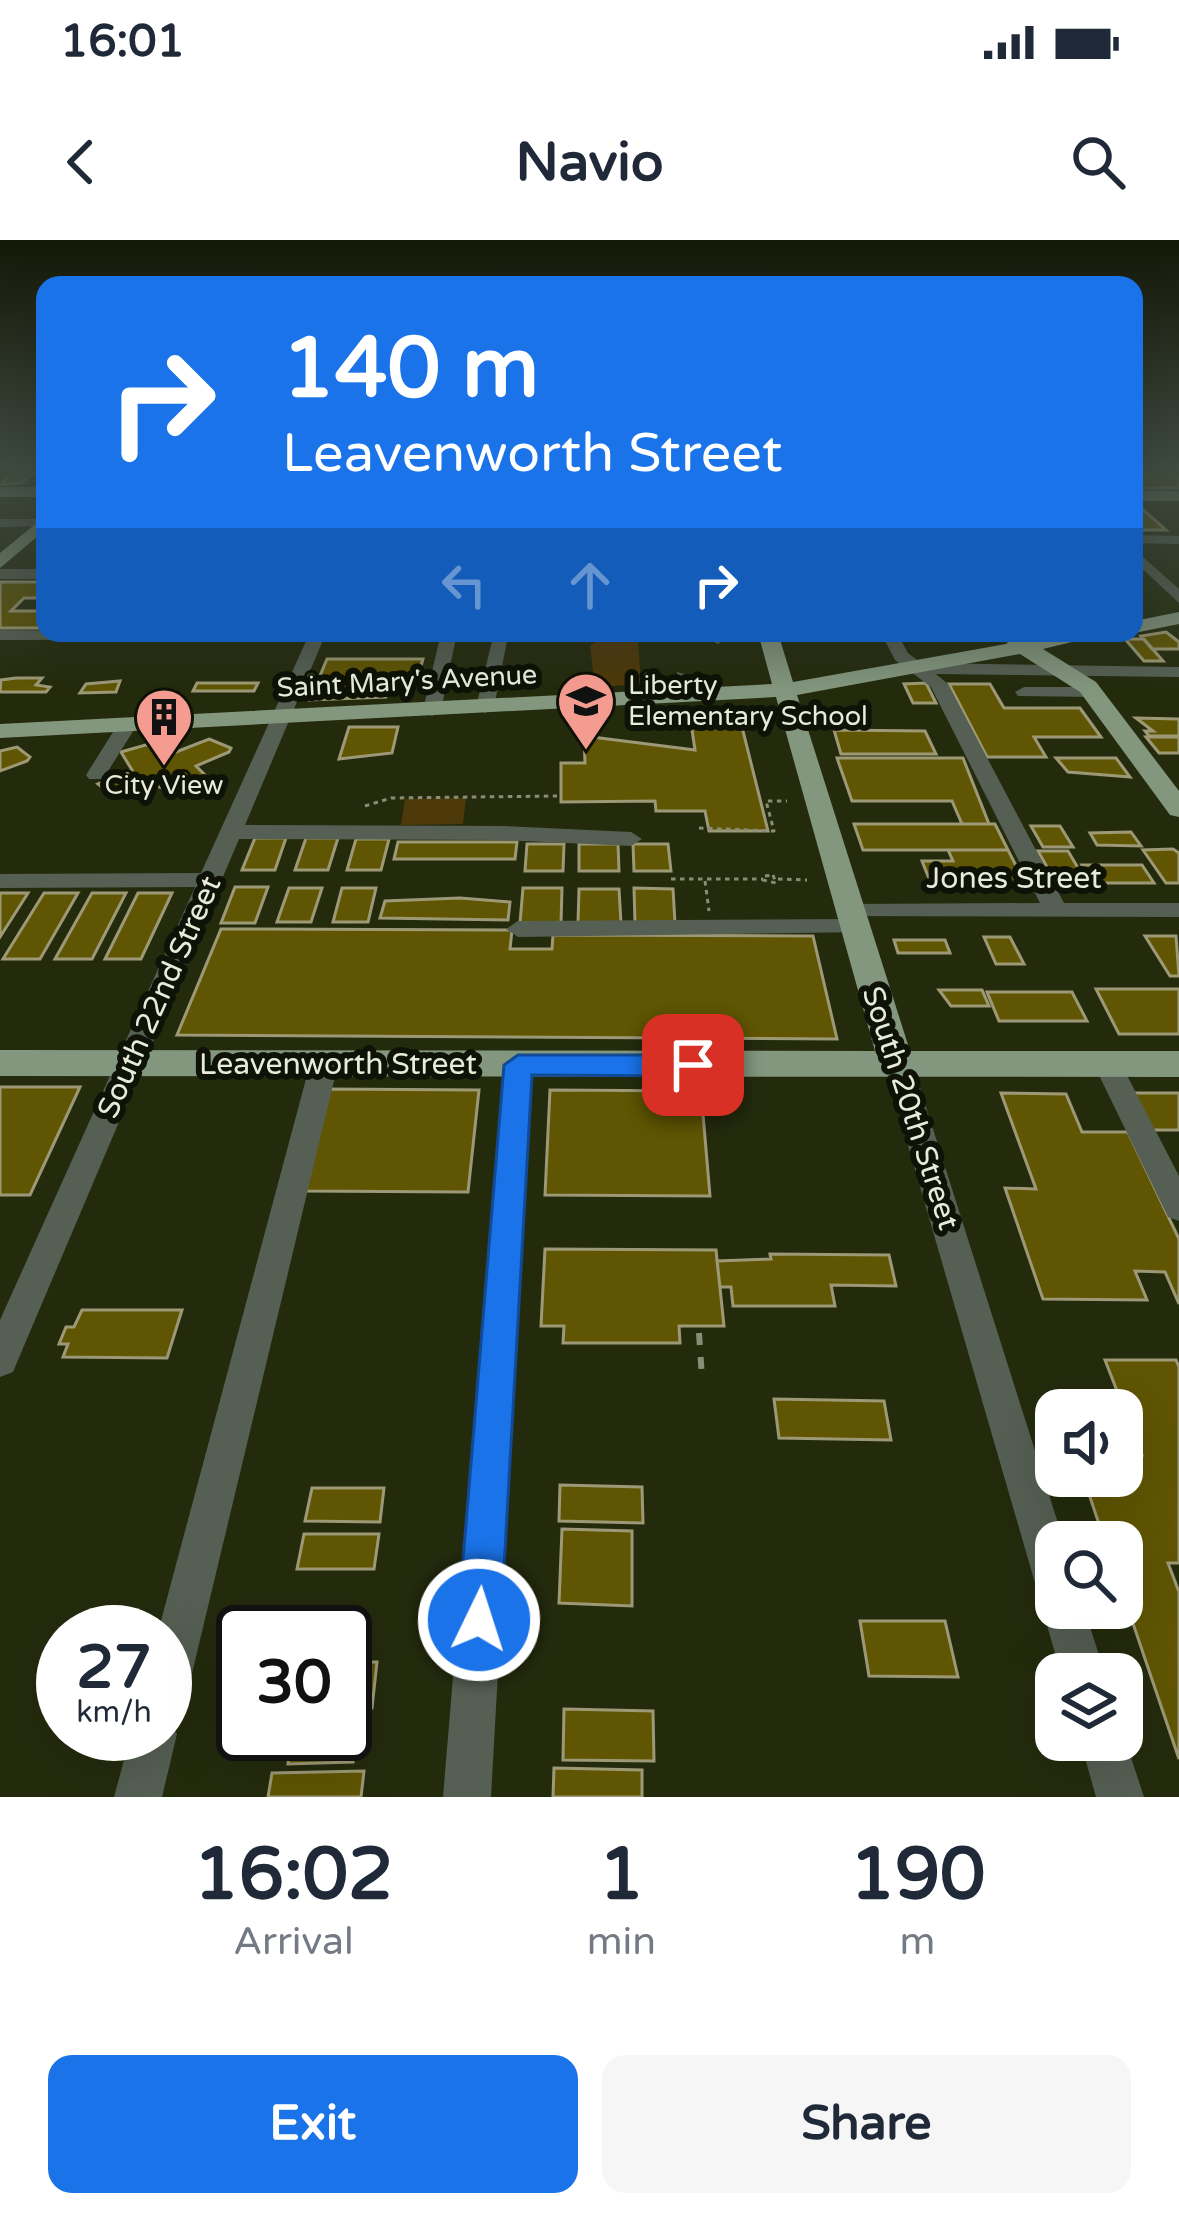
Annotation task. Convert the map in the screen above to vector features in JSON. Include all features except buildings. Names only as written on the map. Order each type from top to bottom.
[{"type":"main road","points":[[0,562],[22,542]]},
{"type":"main road","points":[[1143,625],[1179,618]]},
{"type":"main road","name":"South 20th Street","points":[[771,642],[885,1034],[899,1066]]},
{"type":"main road","name":"Saint Mary's Avenue","points":[[0,731],[786,690],[918,668],[1009,642]]},
{"type":"main road","points":[[1019,642],[1092,692],[1179,808]]},
{"type":"main road","name":"Leavenworth Street","points":[[0,1063],[1179,1064]]},
{"type":"street","points":[[0,574],[36,566]]},
{"type":"street","points":[[1143,568],[1179,568]]},
{"type":"street","points":[[1143,570],[1179,598]]},
{"type":"street","points":[[0,635],[36,635]]},
{"type":"street","name":"South 22nd Street","points":[[0,1360],[313,642]]},
{"type":"street","points":[[432,710],[447,642]]},
{"type":"street","points":[[485,707],[499,642]]},
{"type":"street","points":[[894,642],[901,656],[939,684],[1056,910]]},
{"type":"street","points":[[918,668],[1179,672]]},
{"type":"street","points":[[1024,692],[1092,692]]},
{"type":"street","points":[[97,775],[127,725]]},
{"type":"street","points":[[231,832],[502,833],[520,838],[632,839]]},
{"type":"street","points":[[0,881],[210,880]]},
{"type":"street","name":"Jones Street","points":[[518,929],[1179,910]]},
{"type":"street","points":[[187,1605],[324,1064]]},
{"type":"street","points":[[467,1797],[518,1065]]},
{"type":"street","points":[[1108,1065],[1169,1167],[1179,1208]]},
{"type":"street","name":"South 20th Street","points":[[899,1066],[1037,1521]]},
{"type":"street","points":[[138,1797],[147,1761]]},
{"type":"street","points":[[1109,1761],[1120,1797]]},
{"type":"path","points":[[686,692],[690,728]]},
{"type":"path","points":[[365,806],[370,800],[392,798],[557,796]]},
{"type":"path","points":[[699,828],[774,831],[766,801],[787,801]]},
{"type":"path","points":[[671,879],[763,879],[768,875],[807,880]]},
{"type":"path","points":[[705,879],[709,911]]},
{"type":"path","points":[[699,1334],[702,1378]]},
{"type":"shaded area","points":[[638,642],[641,682],[666,683],[595,687],[590,646]]},
{"type":"shaded area","points":[[466,798],[463,824],[401,825],[405,799]]},
{"type":"place","name":"Liberty Elementary School","points":[[586,752]]},
{"type":"place","name":"City View","points":[[164,768]]},
{"type":"route","points":[[479,1620],[518,1065],[693,1065]]}]
